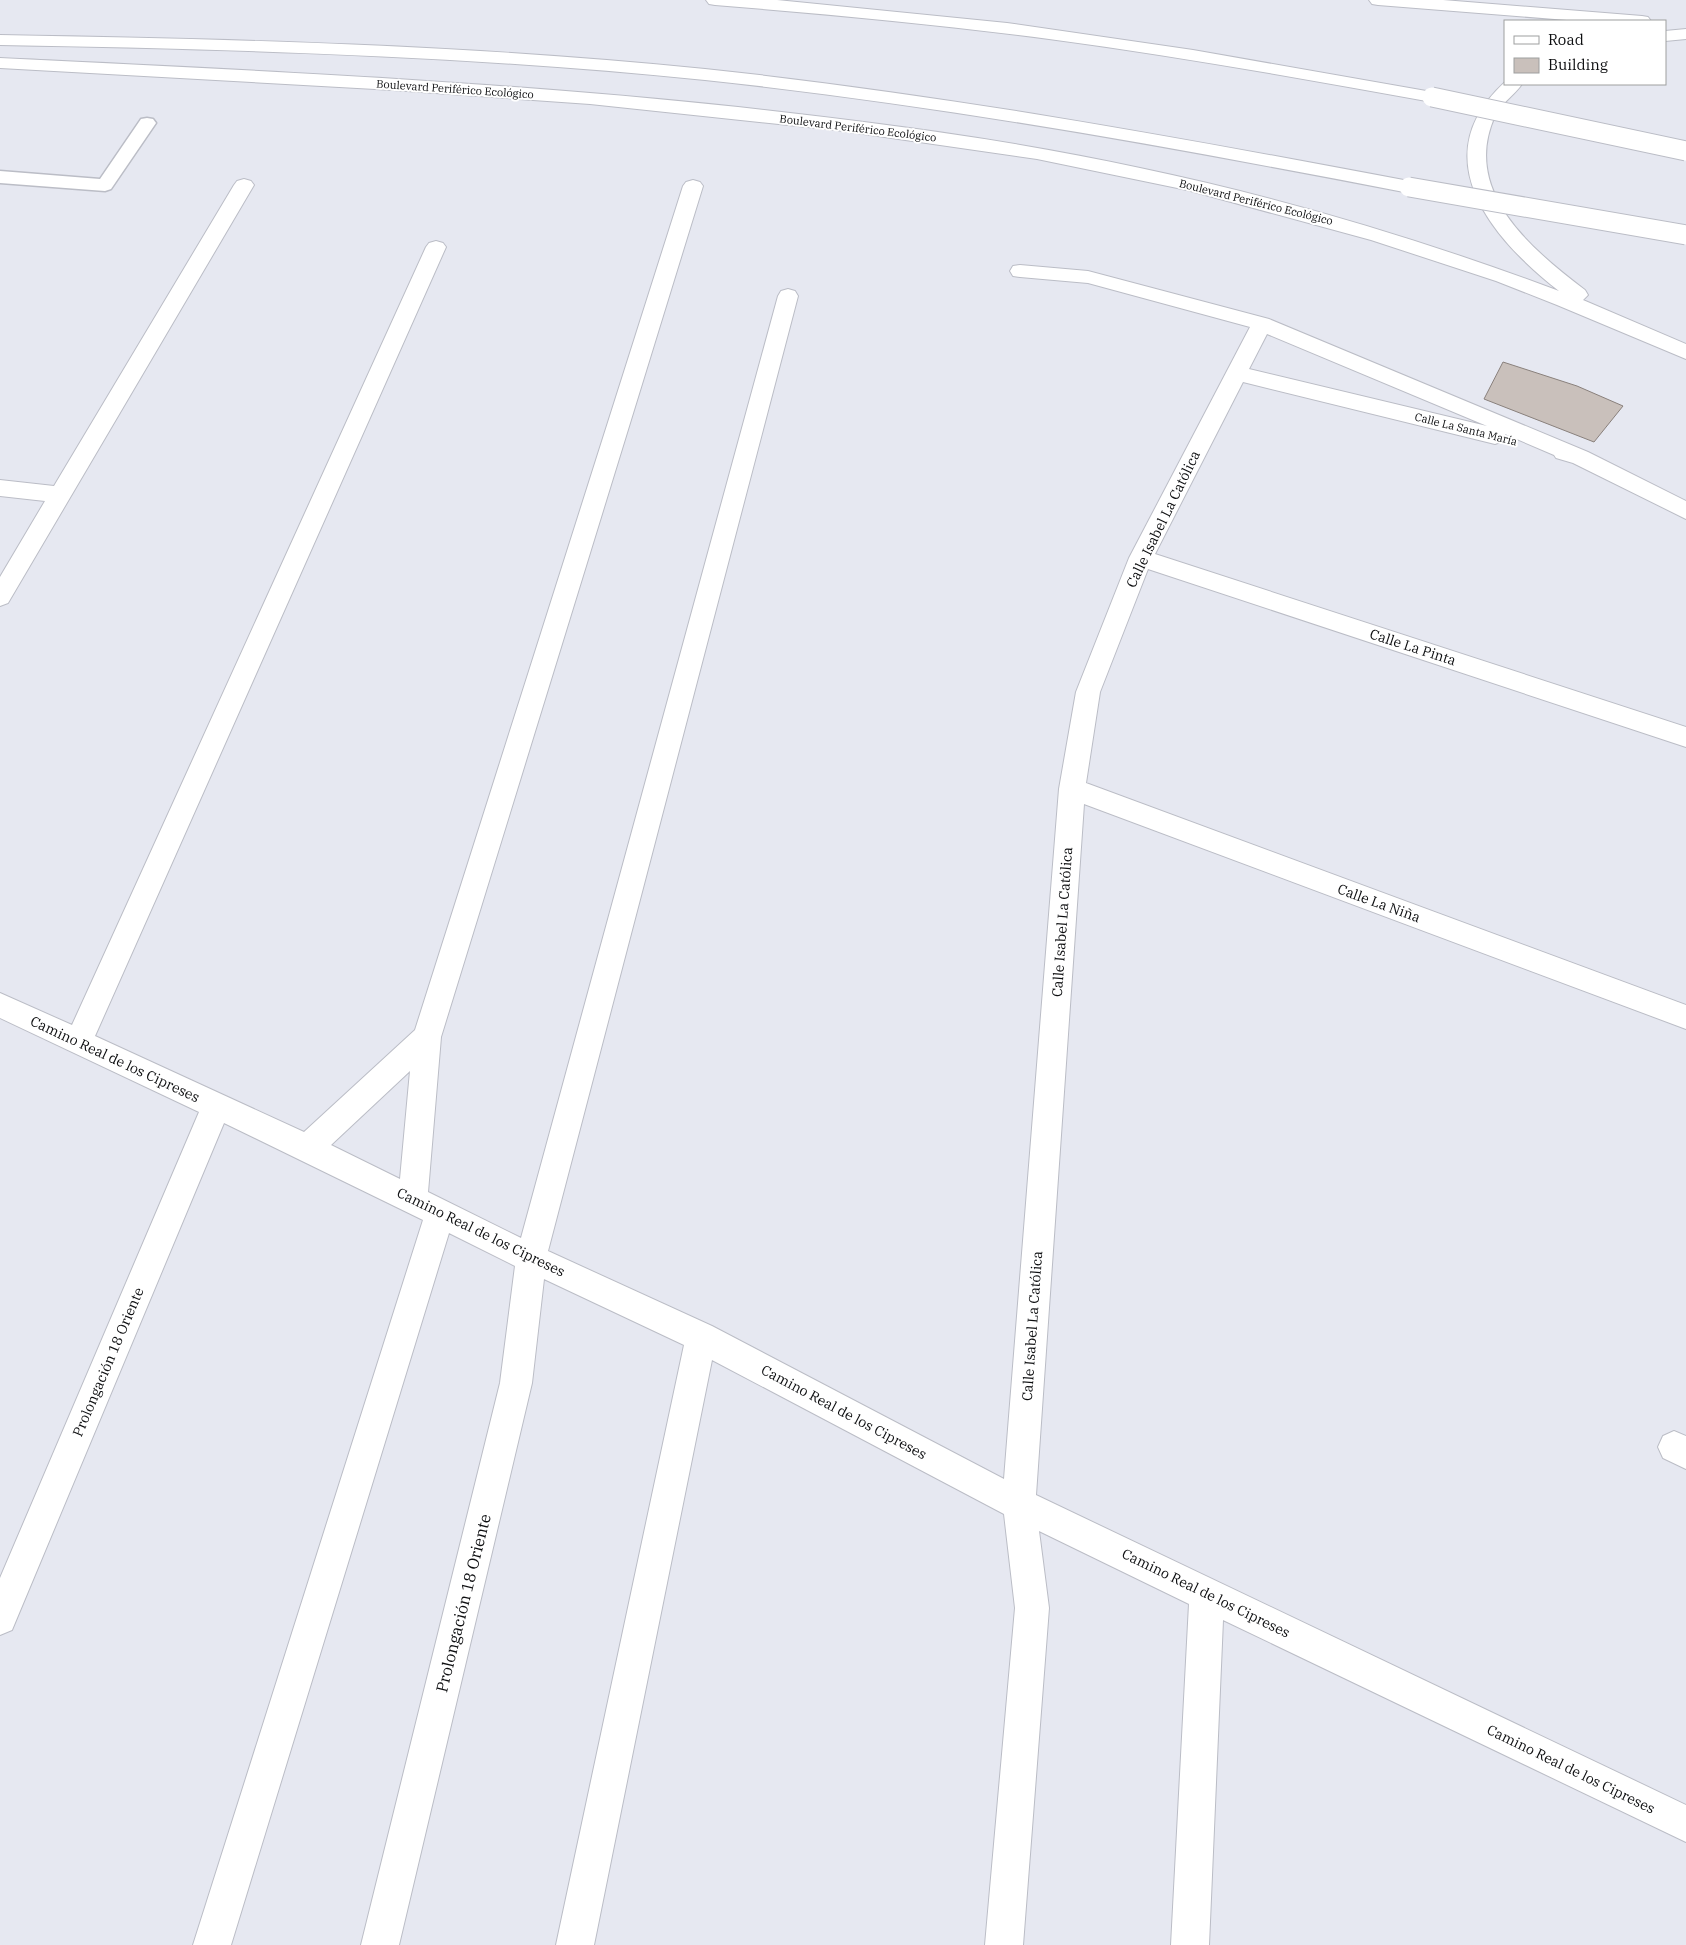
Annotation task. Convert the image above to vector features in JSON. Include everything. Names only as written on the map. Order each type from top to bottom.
[{"type":"main road","points":[[715,0],[887,14],[1050,34],[1240,63],[1432,97],[1686,151]]},
{"type":"main road","points":[[1378,0],[1629,20]]},
{"type":"main road","points":[[1666,23],[1686,24]]},
{"type":"main road","points":[[1666,36],[1686,34]]},
{"type":"main road","points":[[0,40],[413,52],[617,66],[792,86],[949,106],[1162,140],[1409,187],[1686,235]]},
{"type":"main road","name":"Boulevard Periférico Ecológico","points":[[0,63],[305,79],[598,99],[828,123],[1020,151],[1184,183],[1334,222],[1469,264],[1542,291],[1645,333],[1686,352]]},
{"type":"main road","points":[[1513,85],[1499,98],[1486,115],[1478,135],[1476,154],[1478,174],[1484,194],[1501,223],[1531,258],[1582,298],[1645,333]]},
{"type":"main road","points":[[0,597],[244,186]]},
{"type":"main road","points":[[212,1945],[427,1206],[427,1037],[693,186]]},
{"type":"main road","points":[[78,1042],[436,247]]},
{"type":"main road","points":[[1020,271],[1088,277],[1262,324],[1580,457]]},
{"type":"main road","name":"Prolongación 18 Oriente","points":[[380,1945],[516,1383],[530,1258],[788,296]]},
{"type":"main road","name":"Calle Isabel La Católica","points":[[1004,1945],[1032,1608],[1019,1504],[1072,789],[1088,692],[1141,558],[1262,324]]},
{"type":"main road","name":"Calle La Santa María","points":[[1237,373],[1580,457],[1686,511]]},
{"type":"main road","points":[[0,488],[60,495]]},
{"type":"main road","name":"Calle La Pinta","points":[[1141,558],[1686,737]]},
{"type":"main road","name":"Calle La Niña","points":[[1072,789],[1686,1017]]},
{"type":"main road","name":"Camino Real de los Cipreses","points":[[0,1005],[307,1148],[530,1258],[701,1337],[1019,1504],[1686,1824]]},
{"type":"main road","points":[[307,1148],[427,1037]]},
{"type":"main road","name":"Prolongación 18 Oriente","points":[[0,1618],[216,1107]]},
{"type":"main road","points":[[575,1945],[701,1337]]},
{"type":"main road","points":[[1190,1945],[1207,1593]]},
{"type":"lane","points":[[0,177],[105,185],[147,123]]},
{"type":"building","points":[[1503,362],[1577,386],[1623,406],[1594,442],[1484,399]]}]
